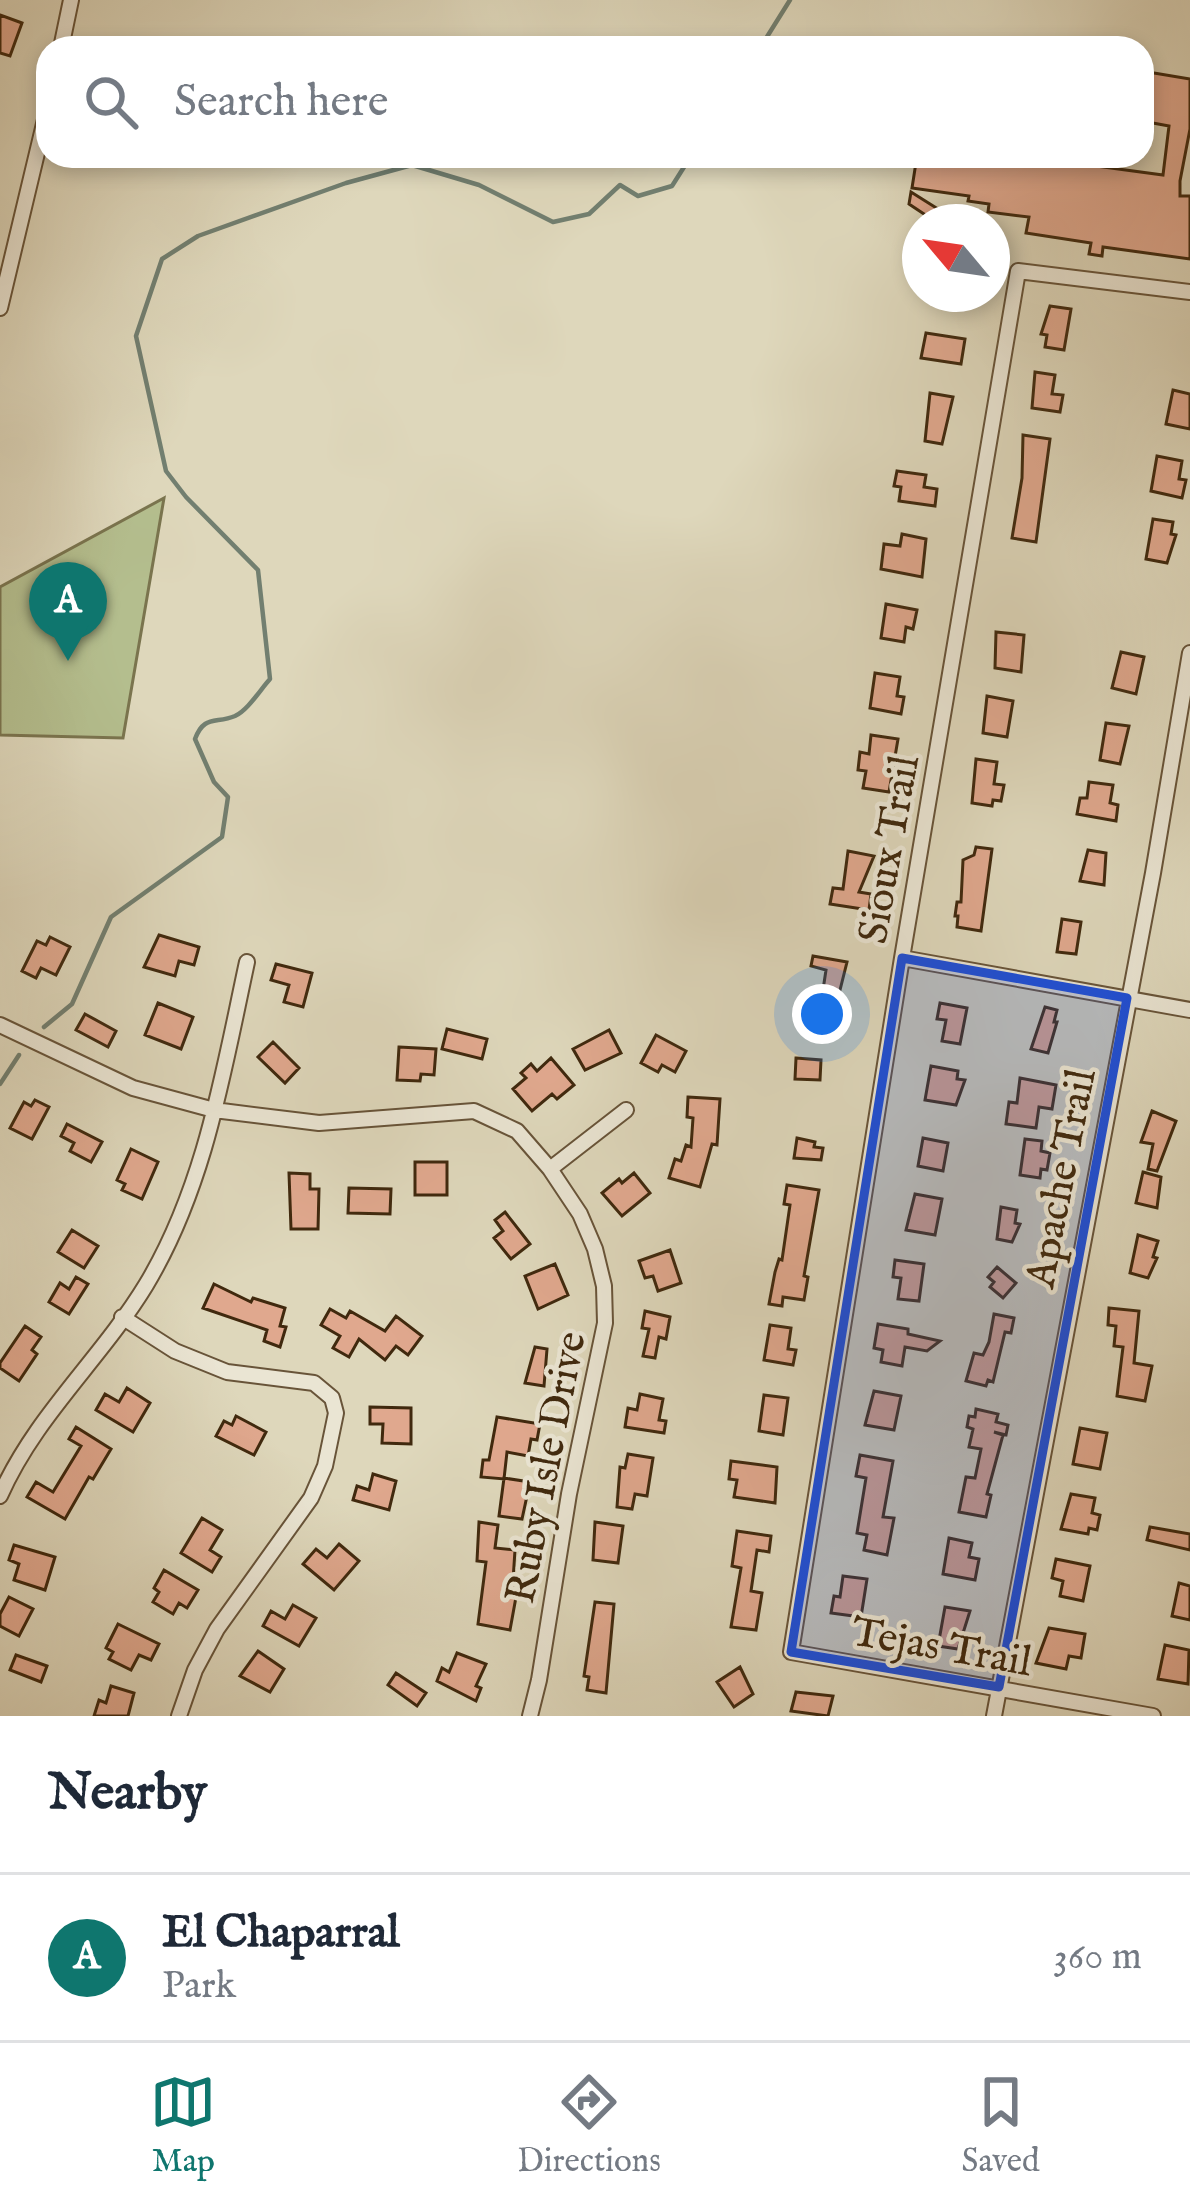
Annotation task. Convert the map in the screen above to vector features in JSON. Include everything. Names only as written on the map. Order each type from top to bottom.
[{"type":"street","points":[[64,36],[71,0]]},
{"type":"street","points":[[0,308],[36,157]]},
{"type":"street","name":"Sioux Trail","points":[[790,1652],[1018,271],[1190,292]]},
{"type":"street","name":"Apache Trail","points":[[994,1716],[1190,653]]},
{"type":"street","points":[[902,958],[1190,1010]]},
{"type":"street","points":[[0,1496],[47,1414],[145,1288],[171,1238],[205,1152],[248,962]]},
{"type":"street","name":"Ruby Isle Drive","points":[[0,1024],[133,1088],[214,1110],[319,1123],[474,1112],[517,1131],[550,1169],[580,1214],[595,1249],[604,1286],[605,1323],[530,1716]]},
{"type":"street","points":[[550,1169],[626,1110]]},
{"type":"street","points":[[122,1318],[176,1351],[227,1372],[314,1383],[332,1398],[336,1413],[325,1466],[311,1498],[217,1629],[195,1670],[179,1716]]},
{"type":"street","name":"Tejas Trail","points":[[790,1652],[1154,1716]]},
{"type":"highlighted area","points":[[902,958],[1127,998],[999,1687],[791,1652]]},
{"type":"green space","points":[[164,498],[123,738],[0,735],[0,587]]},
{"type":"building","points":[[0,15],[22,23],[10,56],[0,53]]},
{"type":"building","points":[[1154,73],[1190,79],[1190,129],[1180,196],[1190,196],[1190,259],[1103,247],[1102,256],[1089,254],[1091,243],[1026,233],[1029,217],[1010,215],[1010,204],[968,201],[969,196],[912,188],[915,168],[1111,168],[1163,175],[1169,126],[1154,123]]},
{"type":"building","points":[[911,192],[930,204],[909,204]]},
{"type":"building","points":[[1050,306],[1071,309],[1064,350],[1045,347],[1047,335],[1041,334]]},
{"type":"building","points":[[926,333],[965,339],[961,364],[921,358]]},
{"type":"building","points":[[1035,372],[1055,375],[1052,394],[1063,395],[1060,412],[1032,408]]},
{"type":"building","points":[[1173,390],[1190,394],[1190,429],[1166,424]]},
{"type":"building","points":[[930,393],[953,397],[942,444],[925,441]]},
{"type":"building","points":[[1023,435],[1050,439],[1036,542],[1012,538]]},
{"type":"building","points":[[1157,456],[1182,461],[1179,479],[1186,480],[1182,498],[1151,491]]},
{"type":"building","points":[[897,471],[926,475],[924,487],[937,489],[935,506],[899,501],[901,487],[894,486]]},
{"type":"building","points":[[1153,519],[1173,522],[1171,534],[1176,535],[1167,563],[1146,559]]},
{"type":"building","points":[[902,534],[926,539],[922,577],[881,569],[884,544],[900,546]]},
{"type":"building","points":[[886,604],[917,610],[913,629],[906,627],[904,642],[881,638]]},
{"type":"building","points":[[996,632],[1024,635],[1021,672],[995,668]]},
{"type":"building","points":[[1121,652],[1144,657],[1136,694],[1112,688]]},
{"type":"building","points":[[875,673],[900,677],[901,714],[870,708]]},
{"type":"building","points":[[987,696],[1013,701],[1007,737],[983,733]]},
{"type":"building","points":[[1106,723],[1129,726],[1120,764],[1100,760]]},
{"type":"building","points":[[871,735],[898,739],[889,792],[863,788],[866,771],[858,770],[860,752],[869,754]]},
{"type":"building","points":[[976,759],[997,762],[994,784],[1004,785],[1001,801],[993,800],[992,806],[972,803]]},
{"type":"building","points":[[1089,782],[1113,785],[1110,803],[1118,805],[1116,821],[1077,814],[1080,798],[1087,798]]},
{"type":"building","points":[[976,847],[992,849],[981,931],[957,927],[955,916],[957,902],[961,902],[963,860],[974,855]]},
{"type":"building","points":[[1088,850],[1106,853],[1104,885],[1080,881]]},
{"type":"building","points":[[848,851],[874,856],[859,892],[871,894],[869,910],[830,904],[833,888],[843,889]]},
{"type":"building","points":[[1062,919],[1081,922],[1076,954],[1057,952]]},
{"type":"building","points":[[159,935],[199,947],[194,965],[179,961],[175,976],[144,967]]},
{"type":"building","points":[[50,937],[70,947],[56,975],[41,968],[36,978],[22,971],[37,941],[46,945]]},
{"type":"building","points":[[813,956],[847,962],[836,1006],[821,1003],[826,970],[811,966]]},
{"type":"building","points":[[276,964],[312,973],[303,1007],[284,1002],[289,985],[271,980]]},
{"type":"building","points":[[158,1003],[193,1017],[181,1049],[145,1035]]},
{"type":"building","points":[[940,1003],[967,1008],[960,1044],[942,1041],[946,1020],[937,1019]]},
{"type":"building","points":[[1045,1007],[1057,1010],[1048,1053],[1031,1049]]},
{"type":"building","points":[[85,1014],[116,1031],[108,1047],[76,1030]]},
{"type":"building","points":[[447,1029],[487,1039],[482,1059],[442,1049]]},
{"type":"building","points":[[609,1030],[621,1053],[585,1070],[573,1049]]},
{"type":"building","points":[[656,1035],[686,1051],[675,1072],[662,1065],[658,1072],[641,1063]]},
{"type":"building","points":[[273,1042],[299,1068],[285,1083],[258,1057]]},
{"type":"building","points":[[399,1047],[436,1049],[434,1075],[421,1074],[420,1081],[397,1080]]},
{"type":"building","points":[[551,1058],[574,1085],[557,1099],[552,1094],[532,1111],[513,1089],[526,1078],[521,1073],[531,1064],[537,1071]]},
{"type":"building","points":[[796,1058],[821,1060],[820,1080],[795,1079]]},
{"type":"building","points":[[931,1066],[958,1071],[957,1079],[965,1080],[956,1105],[925,1100]]},
{"type":"building","points":[[1020,1078],[1056,1085],[1052,1109],[1039,1107],[1036,1128],[1006,1124],[1009,1102],[1017,1103]]},
{"type":"building","points":[[688,1097],[720,1099],[717,1145],[712,1144],[700,1187],[669,1178],[675,1159],[681,1161],[686,1145],[691,1147],[693,1118],[687,1117]]},
{"type":"building","points":[[35,1100],[49,1107],[32,1139],[10,1128],[24,1102],[31,1106]]},
{"type":"building","points":[[1152,1111],[1176,1121],[1157,1171],[1148,1169],[1153,1144],[1141,1142]]},
{"type":"building","points":[[67,1124],[102,1142],[91,1162],[70,1151],[74,1143],[61,1136]]},
{"type":"building","points":[[797,1138],[823,1148],[821,1160],[794,1158]]},
{"type":"building","points":[[923,1138],[948,1143],[943,1171],[918,1166]]},
{"type":"building","points":[[1025,1139],[1042,1141],[1041,1151],[1050,1153],[1040,1178],[1020,1175]]},
{"type":"building","points":[[131,1149],[158,1162],[142,1199],[122,1190],[125,1184],[117,1180]]},
{"type":"building","points":[[415,1162],[447,1162],[447,1195],[415,1195]]},
{"type":"building","points":[[1143,1172],[1161,1177],[1157,1208],[1136,1203]]},
{"type":"building","points":[[289,1173],[310,1174],[310,1189],[319,1189],[318,1229],[291,1229]]},
{"type":"building","points":[[634,1173],[650,1193],[622,1216],[602,1193]]},
{"type":"building","points":[[787,1185],[819,1190],[804,1300],[783,1297],[782,1306],[769,1304],[782,1260],[790,1205],[784,1204]]},
{"type":"building","points":[[349,1188],[391,1189],[390,1214],[348,1213]]},
{"type":"building","points":[[915,1194],[942,1199],[935,1235],[906,1230]]},
{"type":"building","points":[[1001,1207],[1017,1210],[1015,1223],[1020,1224],[1012,1242],[997,1239]]},
{"type":"building","points":[[505,1212],[530,1244],[511,1259],[494,1238],[503,1231],[495,1220]]},
{"type":"building","points":[[72,1230],[98,1246],[84,1268],[58,1252]]},
{"type":"building","points":[[1138,1235],[1158,1241],[1148,1278],[1130,1273]]},
{"type":"building","points":[[670,1250],[681,1283],[658,1291],[653,1276],[645,1278],[639,1261]]},
{"type":"building","points":[[895,1260],[924,1264],[919,1301],[898,1299],[901,1278],[893,1277]]},
{"type":"building","points":[[555,1264],[568,1295],[538,1309],[525,1276]]},
{"type":"building","points":[[997,1267],[1016,1283],[1003,1298],[990,1287],[994,1282],[988,1277]]},
{"type":"building","points":[[76,1277],[88,1284],[69,1314],[49,1302],[60,1283],[69,1289]]},
{"type":"building","points":[[214,1284],[251,1302],[253,1298],[285,1308],[280,1347],[264,1341],[267,1330],[203,1308]]},
{"type":"building","points":[[1109,1308],[1139,1311],[1134,1363],[1152,1366],[1145,1401],[1117,1396],[1123,1347],[1114,1346],[1116,1326],[1108,1325]]},
{"type":"building","points":[[330,1309],[346,1318],[350,1311],[385,1331],[396,1316],[422,1336],[408,1355],[396,1346],[385,1360],[359,1339],[349,1357],[333,1348],[340,1336],[321,1325]]},
{"type":"building","points":[[645,1311],[670,1317],[666,1339],[659,1337],[655,1358],[643,1356],[649,1329],[642,1328]]},
{"type":"building","points":[[994,1314],[1014,1318],[1011,1333],[1005,1332],[993,1382],[988,1380],[986,1386],[966,1381],[974,1353],[983,1355],[989,1342]]},
{"type":"building","points":[[878,1324],[940,1341],[927,1351],[905,1347],[902,1366],[881,1362],[883,1350],[874,1348]]},
{"type":"building","points":[[770,1325],[791,1328],[788,1349],[796,1350],[793,1365],[764,1360]]},
{"type":"building","points":[[25,1326],[41,1337],[32,1350],[37,1354],[19,1381],[0,1368],[0,1363]]},
{"type":"building","points":[[535,1347],[547,1349],[544,1386],[525,1383]]},
{"type":"building","points":[[127,1388],[150,1403],[133,1432],[96,1410],[105,1394],[119,1402]]},
{"type":"building","points":[[874,1391],[901,1396],[894,1430],[865,1425]]},
{"type":"building","points":[[640,1394],[663,1399],[659,1420],[666,1421],[664,1433],[625,1427],[628,1408],[637,1410]]},
{"type":"building","points":[[764,1395],[788,1398],[783,1435],[759,1431]]},
{"type":"building","points":[[370,1407],[411,1408],[411,1444],[382,1443],[383,1424],[370,1424]]},
{"type":"building","points":[[976,1409],[998,1414],[996,1422],[1008,1425],[1006,1435],[994,1432],[1003,1435],[987,1494],[991,1495],[986,1517],[959,1512],[966,1477],[975,1478],[981,1449],[969,1447],[973,1429],[967,1427],[969,1416],[975,1417]]},
{"type":"building","points":[[236,1416],[266,1432],[254,1455],[216,1436],[224,1421],[232,1425]]},
{"type":"building","points":[[497,1417],[540,1424],[528,1456],[507,1452],[504,1479],[481,1477]]},
{"type":"building","points":[[76,1427],[111,1449],[65,1519],[27,1497],[36,1482],[53,1492],[81,1446],[69,1439]]},
{"type":"building","points":[[1080,1428],[1107,1433],[1100,1469],[1073,1464]]},
{"type":"building","points":[[628,1454],[653,1458],[647,1496],[635,1494],[632,1509],[617,1507],[620,1467],[625,1468]]},
{"type":"building","points":[[860,1455],[893,1461],[883,1517],[894,1518],[887,1555],[864,1550],[867,1535],[857,1533],[866,1478],[856,1476]]},
{"type":"building","points":[[731,1461],[777,1467],[775,1503],[734,1497],[737,1480],[729,1479]]},
{"type":"building","points":[[373,1474],[396,1481],[389,1510],[353,1500],[357,1486],[369,1490]]},
{"type":"building","points":[[504,1478],[530,1482],[522,1519],[499,1516]]},
{"type":"building","points":[[1071,1494],[1095,1498],[1092,1513],[1100,1515],[1097,1530],[1089,1528],[1088,1534],[1061,1529]]},
{"type":"building","points":[[202,1518],[222,1530],[210,1550],[221,1557],[212,1572],[181,1553]]},
{"type":"building","points":[[479,1522],[498,1525],[495,1548],[515,1550],[512,1596],[516,1597],[510,1630],[478,1624],[486,1562],[477,1561]]},
{"type":"building","points":[[595,1522],[623,1526],[618,1563],[593,1560]]},
{"type":"building","points":[[1150,1527],[1190,1534],[1190,1550],[1147,1540]]},
{"type":"building","points":[[737,1531],[771,1536],[769,1552],[757,1550],[751,1591],[762,1593],[756,1630],[731,1627],[741,1568],[732,1566]]},
{"type":"building","points":[[949,1538],[972,1543],[969,1557],[979,1559],[975,1580],[943,1574]]},
{"type":"building","points":[[339,1544],[359,1561],[334,1590],[303,1564],[316,1549],[327,1558]]},
{"type":"building","points":[[14,1545],[55,1557],[45,1590],[14,1580],[19,1564],[9,1560]]},
{"type":"building","points":[[1056,1559],[1090,1566],[1083,1601],[1060,1596],[1063,1581],[1052,1578]]},
{"type":"building","points":[[164,1570],[198,1590],[187,1608],[179,1603],[173,1614],[153,1602],[159,1592],[154,1588]]},
{"type":"building","points":[[843,1576],[867,1579],[861,1617],[831,1613],[834,1596],[840,1597]]},
{"type":"building","points":[[1179,1583],[1190,1586],[1190,1620],[1172,1616]]},
{"type":"building","points":[[9,1597],[33,1609],[19,1636],[0,1626]]},
{"type":"building","points":[[595,1602],[614,1604],[606,1693],[587,1690],[589,1677],[584,1676]]},
{"type":"building","points":[[293,1605],[316,1618],[299,1646],[263,1626],[271,1611],[285,1619]]},
{"type":"building","points":[[945,1607],[970,1611],[958,1649],[938,1646]]},
{"type":"building","points":[[118,1624],[159,1644],[151,1660],[139,1655],[131,1670],[109,1659],[113,1652],[106,1648]]},
{"type":"building","points":[[1049,1628],[1085,1634],[1081,1658],[1069,1656],[1066,1669],[1036,1663]]},
{"type":"building","points":[[1165,1645],[1189,1650],[1188,1684],[1158,1679]]},
{"type":"building","points":[[258,1651],[284,1669],[270,1692],[240,1676]]},
{"type":"building","points":[[457,1653],[486,1664],[476,1686],[481,1688],[476,1701],[437,1681],[442,1668],[449,1672]]},
{"type":"building","points":[[16,1655],[47,1666],[41,1682],[10,1670]]},
{"type":"building","points":[[740,1667],[753,1694],[734,1707],[717,1682]]},
{"type":"building","points":[[396,1673],[426,1693],[417,1706],[388,1685]]},
{"type":"building","points":[[111,1686],[134,1693],[128,1716],[94,1716],[99,1700],[106,1703]]},
{"type":"building","points":[[796,1692],[833,1696],[828,1716],[791,1711]]},
{"type":"waterway","points":[[768,36],[790,0]]},
{"type":"waterway","points":[[44,1027],[72,1004],[111,917],[222,837],[228,797],[214,782],[195,739],[206,723],[240,713],[270,679],[258,570],[166,471],[136,336],[162,259],[198,236],[401,168]]},
{"type":"waterway","points":[[422,168],[479,185],[553,222],[589,214],[620,185],[638,196],[672,186],[683,168]]},
{"type":"waterway","points":[[0,1084],[19,1055]]},
{"type":"place","name":"El Chaparral","points":[[68,661]]}]
